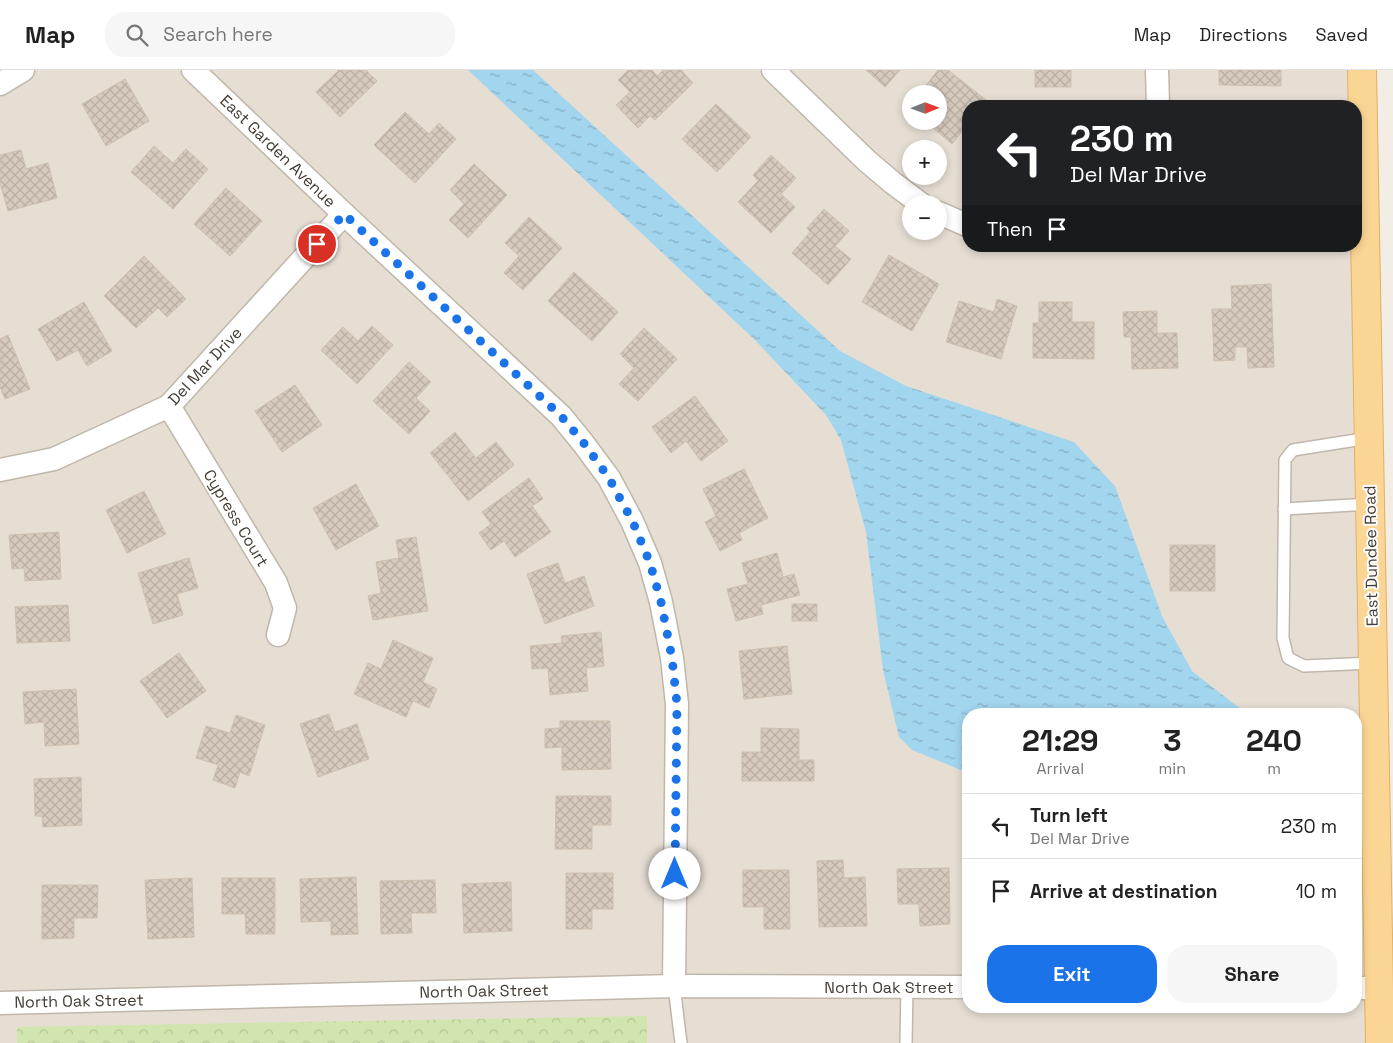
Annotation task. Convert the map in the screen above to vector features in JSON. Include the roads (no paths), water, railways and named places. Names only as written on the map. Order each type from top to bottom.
[{"type":"main road","name":"East Dundee Road","points":[[1362,70],[1373,663],[1368,988],[1380,1043]]},
{"type":"street","points":[[0,84],[23,70]]},
{"type":"street","name":"East Garden Avenue","points":[[193,70],[561,416],[609,478],[632,520],[650,563],[661,602],[672,658],[677,704],[674,986]]},
{"type":"street","points":[[773,70],[867,162],[909,195]]},
{"type":"street","points":[[1157,70],[1158,100]]},
{"type":"street","name":"Del Mar Drive","points":[[0,470],[54,459],[169,406],[344,214]]},
{"type":"street","points":[[947,216],[962,223]]},
{"type":"street","name":"Cypress Court","points":[[169,406],[276,583],[285,608],[278,634]]},
{"type":"street","name":"North Oak Street","points":[[0,1003],[674,986],[962,987]]},
{"type":"lane","points":[[1369,438],[1293,450],[1285,460],[1282,638],[1288,658],[1304,666],[1373,663]]},
{"type":"lane","points":[[1284,510],[1370,504]]},
{"type":"lane","points":[[674,986],[681,1043]]},
{"type":"lane","points":[[906,1043],[907,987]]},
{"type":"water","points":[[468,70],[533,70],[840,351],[906,386],[1074,442],[1115,486],[1162,616],[1192,671],[1239,708],[962,708],[962,770],[912,750],[899,737],[883,670],[866,532],[841,440],[826,415],[755,340]]}]
